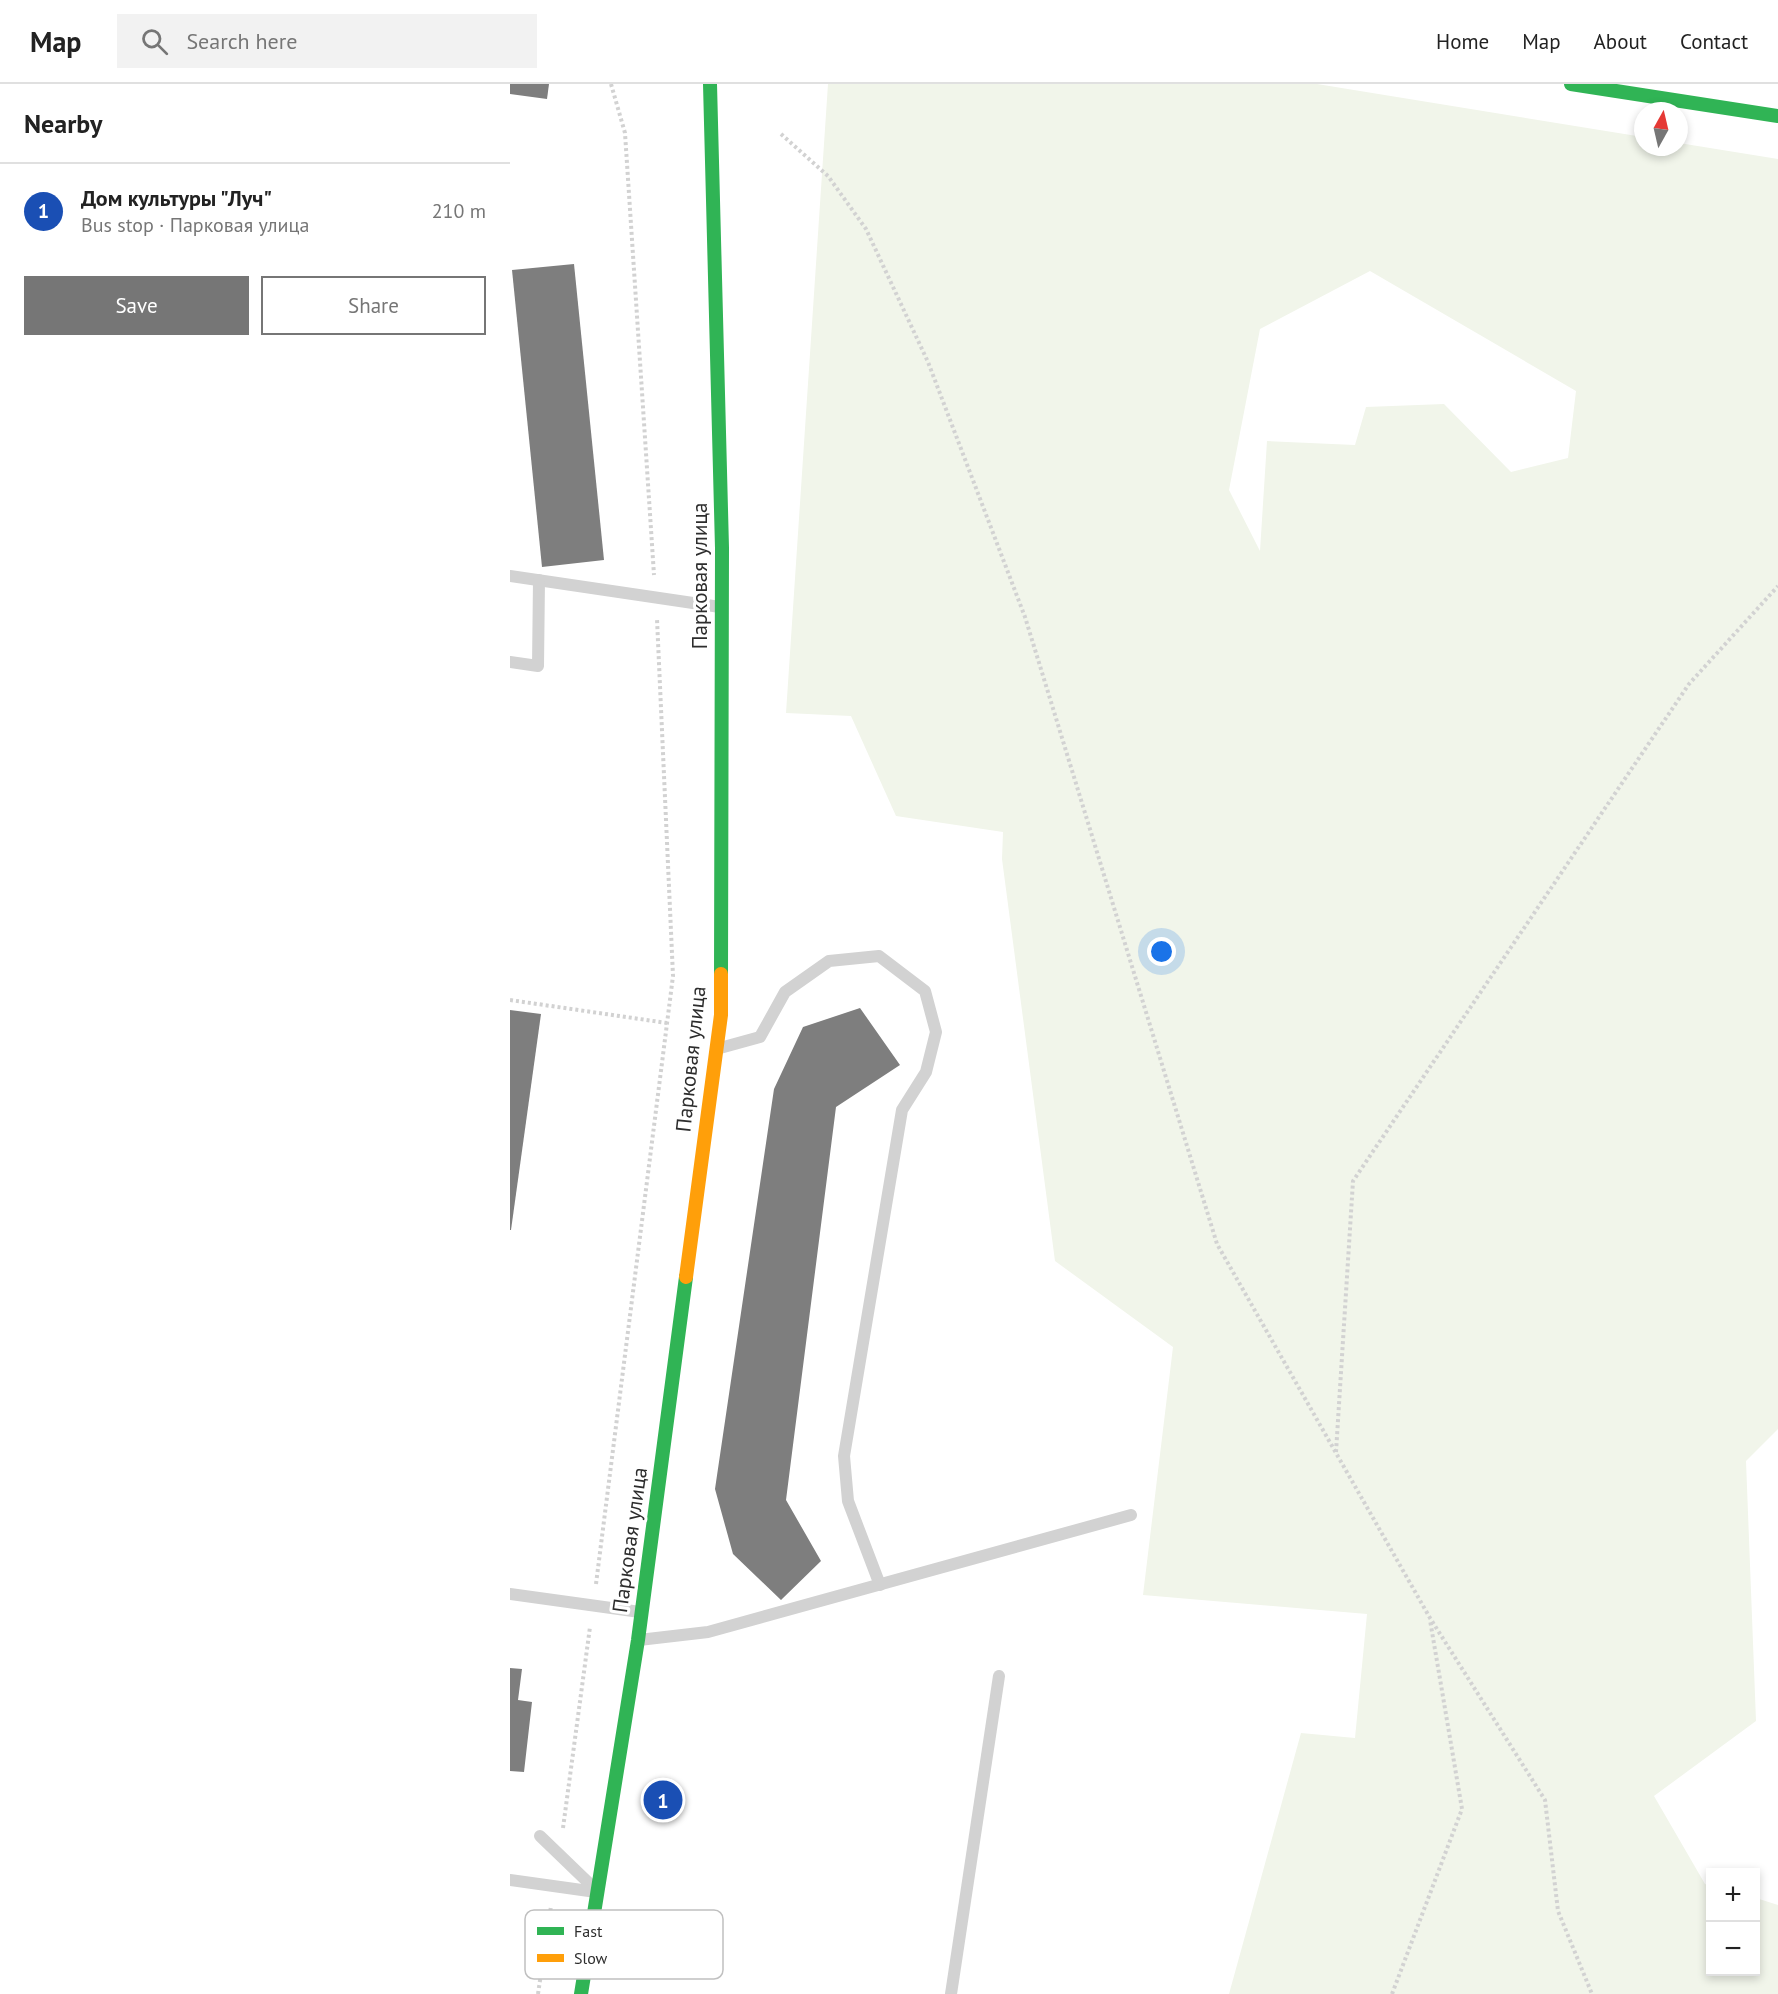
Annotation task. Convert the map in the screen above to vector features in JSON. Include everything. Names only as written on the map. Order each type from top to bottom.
[{"type":"main road","points":[[1571,84],[1778,117]]},
{"type":"main road","name":"Парковая улица","points":[[595,1910],[638,1640],[721,1015],[722,607],[713,158],[708,86]]},
{"type":"main road","name":"Парковая улица","points":[[581,1994],[584,1979]]},
{"type":"lane","points":[[510,576],[722,607]]},
{"type":"lane","points":[[510,662],[538,666],[539,580]]},
{"type":"lane","points":[[716,1050],[760,1037],[785,992],[829,961],[879,956],[925,991],[936,1032],[926,1072],[902,1110],[844,1456],[848,1501],[880,1585]]},
{"type":"lane","points":[[638,1640],[708,1632],[1131,1515]]},
{"type":"lane","points":[[510,1594],[641,1612]]},
{"type":"lane","points":[[951,1994],[999,1676]]},
{"type":"lane","points":[[540,1836],[598,1892]]},
{"type":"lane","points":[[510,1880],[598,1892]]},
{"type":"path","points":[[559,1854],[673,976],[656,597],[625,133],[611,84]]},
{"type":"path","points":[[781,134],[828,176],[867,229],[928,362],[1025,617],[1217,1244],[1430,1618],[1545,1800],[1558,1911],[1592,1994]]},
{"type":"path","points":[[1335,1453],[1353,1181],[1689,684],[1778,586]]},
{"type":"path","points":[[510,1000],[667,1023]]},
{"type":"path","points":[[1392,1994],[1462,1809],[1430,1618]]},
{"type":"path","points":[[550,1910],[554,1886]]},
{"type":"path","points":[[538,1994],[540,1979]]},
{"type":"shaded area","points":[[828,84],[1317,84],[1634,136],[1634,156],[1688,156],[1688,144],[1778,159],[1778,1429],[1746,1461],[1756,1721],[1654,1796],[1706,1884],[1706,1976],[1760,1976],[1760,1899],[1778,1905],[1778,1994],[1229,1994],[1301,1733],[1355,1738],[1367,1614],[1143,1595],[1173,1347],[1055,1261],[1002,859],[1003,832],[896,816],[851,716],[786,713]],"holes":[[[1370,271],[1576,391],[1568,458],[1511,472],[1444,404],[1366,407],[1355,445],[1267,441],[1260,551],[1229,490],[1260,329]]]},
{"type":"building","points":[[510,84],[549,84],[547,99],[510,94]]},
{"type":"building","points":[[574,264],[604,560],[542,567],[512,270]]},
{"type":"building","points":[[860,1008],[900,1065],[836,1107],[786,1500],[821,1561],[781,1600],[733,1554],[715,1489],[774,1089],[803,1027]]},
{"type":"building","points":[[510,1010],[541,1014],[511,1230],[510,1230]]},
{"type":"building","points":[[510,1668],[522,1669],[518,1700],[532,1702],[524,1772],[510,1771]]},
{"type":"traffic: fast","points":[[710,84],[722,548],[721,974]]},
{"type":"traffic: fast","points":[[1571,84],[1778,116]]},
{"type":"traffic: fast","points":[[595,1910],[638,1640],[686,1277]]},
{"type":"traffic: fast","points":[[581,1994],[583,1979]]},
{"type":"traffic: slow","points":[[686,1277],[721,1015],[721,974]]},
{"type":"place","name":"Дом культуры \"Луч\"","points":[[663,1800]]}]
